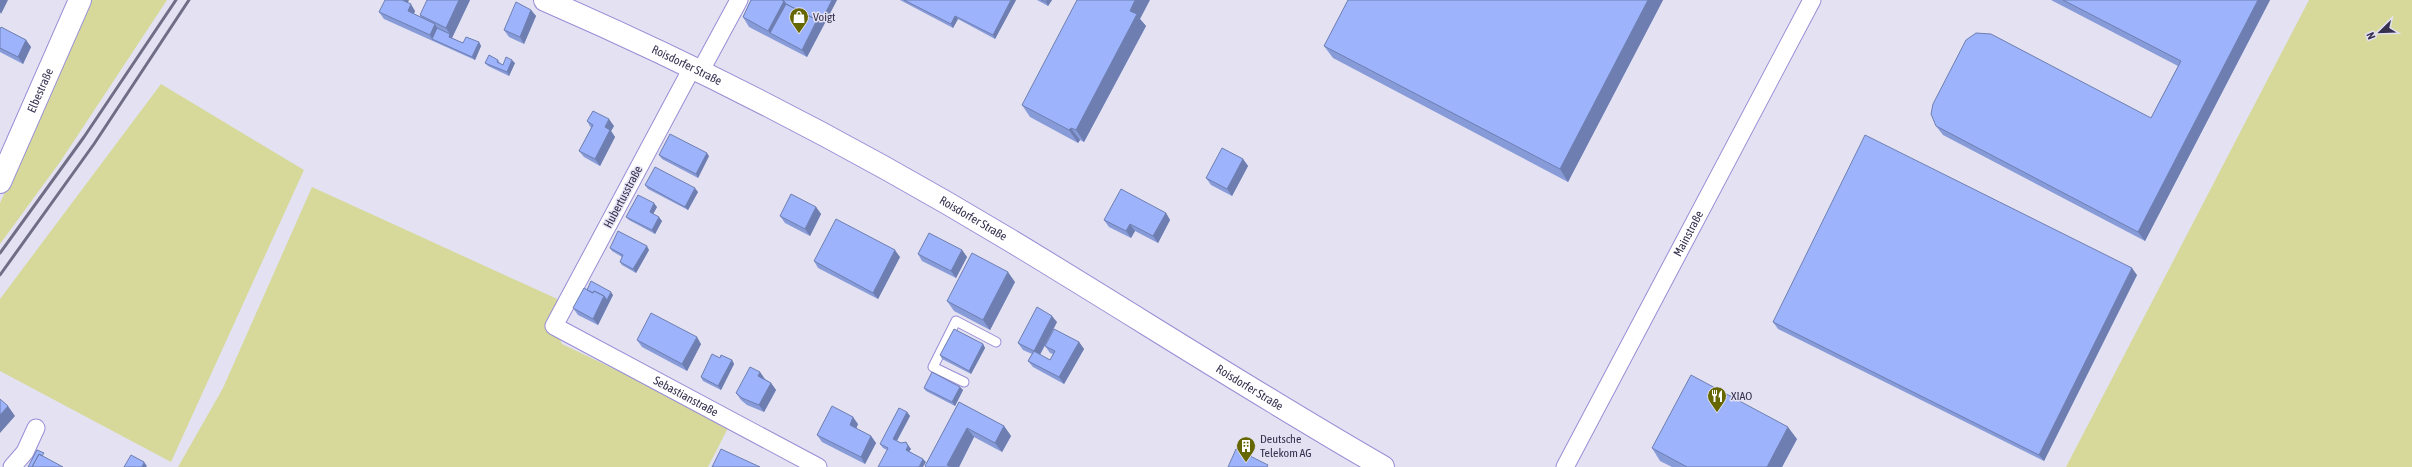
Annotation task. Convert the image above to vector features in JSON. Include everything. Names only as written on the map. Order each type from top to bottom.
[{"type":"main road","name":"Elbestraße","points":[[0,182],[80,0]]},
{"type":"main road","name":"Roisdorfer Straße","points":[[546,0],[696,70],[820,134],[1008,239],[1291,414],[1383,467]]},
{"type":"street","name":"Hubertusstraße","points":[[554,326],[696,70],[739,0]]},
{"type":"street","name":"Mainstraße","points":[[1565,467],[1812,0]]},
{"type":"street","name":"Sebastianstraße","points":[[554,326],[818,467]]},
{"type":"street","points":[[12,467],[25,452],[36,428]]},
{"type":"lane","points":[[964,382],[933,367],[956,321],[996,342]]},
{"type":"green space","points":[[90,0],[167,0],[60,162],[0,244],[0,203]]},
{"type":"green space","points":[[2309,0],[2412,0],[2412,467],[2066,467]]},
{"type":"green space","points":[[161,84],[304,170],[171,462],[0,371],[0,299]]},
{"type":"green space","points":[[312,187],[566,303],[554,326],[562,344],[730,424],[708,467],[178,467],[223,388]]},
{"type":"building","points":[[385,0],[402,0],[411,4],[408,11],[435,24],[430,35],[379,12]]},
{"type":"building","points":[[427,0],[459,0],[446,28],[420,15]]},
{"type":"building","points":[[751,0],[784,1],[768,31],[743,17]]},
{"type":"building","points":[[782,0],[832,0],[820,24],[817,20],[786,4]]},
{"type":"building","points":[[904,0],[1011,0],[993,35],[955,16],[951,24]]},
{"type":"building","points":[[1077,0],[1135,0],[1130,11],[1137,14],[1076,130],[1071,128],[1069,130],[1022,105]]},
{"type":"building","points":[[1348,0],[1648,0],[1560,169],[1324,46]]},
{"type":"building","points":[[2063,0],[2258,0],[2138,232],[1936,126],[1931,114],[1933,104],[1966,40],[1976,33],[1991,34],[2151,118],[2181,61]]},
{"type":"building","points":[[516,2],[531,10],[520,37],[504,30]]},
{"type":"building","name":"Voigt","points":[[786,4],[817,20],[802,50],[770,33]]},
{"type":"building","points":[[1,27],[26,40],[18,57],[0,48]]},
{"type":"building","points":[[437,28],[450,34],[449,37],[463,43],[466,37],[479,42],[472,57],[432,39]]},
{"type":"building","points":[[489,55],[503,65],[506,57],[512,60],[507,72],[485,63]]},
{"type":"building","points":[[593,111],[609,119],[605,127],[610,130],[595,159],[579,151],[593,125],[587,121]]},
{"type":"building","points":[[670,134],[707,153],[696,174],[659,155]]},
{"type":"building","points":[[1865,135],[2132,268],[2039,455],[1773,322]]},
{"type":"building","points":[[1222,148],[1243,159],[1227,189],[1206,178]]},
{"type":"building","points":[[655,167],[695,188],[685,207],[645,185]]},
{"type":"building","points":[[1121,189],[1166,213],[1153,236],[1130,224],[1126,231],[1104,220]]},
{"type":"building","points":[[791,194],[816,207],[805,229],[780,216]]},
{"type":"building","points":[[638,195],[654,203],[650,212],[659,217],[652,230],[626,217]]},
{"type":"building","points":[[836,219],[895,250],[873,293],[814,261]]},
{"type":"building","points":[[618,231],[647,246],[633,269],[620,262],[623,255],[610,248]]},
{"type":"building","points":[[929,233],[962,250],[951,271],[918,254]]},
{"type":"building","points":[[972,253],[1008,272],[983,320],[947,301]]},
{"type":"building","points":[[591,281],[611,292],[607,300],[604,296],[594,291],[593,293],[587,290]]},
{"type":"building","points":[[584,288],[593,293],[594,291],[604,296],[593,319],[573,308]]},
{"type":"building","points":[[1037,307],[1052,316],[1034,351],[1018,343]]},
{"type":"building","points":[[651,313],[697,337],[682,364],[637,340]]},
{"type":"building","points":[[954,329],[983,344],[969,371],[940,355]]},
{"type":"building","points":[[1054,329],[1079,342],[1059,377],[1028,361],[1034,351],[1050,360],[1055,351],[1045,346]]},
{"type":"building","points":[[712,354],[720,358],[721,355],[732,360],[718,386],[701,377]]},
{"type":"building","points":[[750,367],[760,372],[758,376],[771,383],[759,405],[742,398],[736,393]]},
{"type":"building","points":[[932,372],[960,387],[952,402],[924,388]]},
{"type":"building","name":"XIAO","points":[[1691,375],[1788,427],[1767,467],[1687,467],[1652,448]]},
{"type":"building","points":[[0,399],[8,406],[0,415]]},
{"type":"building","points":[[959,402],[1004,426],[995,443],[967,428],[947,465],[951,467],[926,467],[925,466]]},
{"type":"building","points":[[832,406],[853,417],[850,425],[871,436],[861,457],[817,435]]},
{"type":"building","points":[[899,408],[907,412],[893,439],[901,443],[906,442],[908,446],[906,450],[923,459],[919,467],[878,467],[888,448],[880,444]]},
{"type":"building","points":[[721,449],[760,467],[712,467]]},
{"type":"building","points":[[1236,449],[1268,465],[1267,467],[1228,467]]},
{"type":"building","points":[[37,450],[44,453],[42,456],[39,454],[32,467],[28,467]]},
{"type":"building","points":[[39,454],[63,467],[32,467]]},
{"type":"building","points":[[131,455],[144,462],[142,467],[124,467]]},
{"type":"railway","points":[[0,253],[84,137],[176,0]]},
{"type":"railway","points":[[0,275],[94,144],[189,0]]},
{"type":"place","name":"Voigt","points":[[799,34]]},
{"type":"place","name":"XIAO","points":[[1717,413]]},
{"type":"place","name":"Deutsche Telekom AG","points":[[1246,463]]}]
